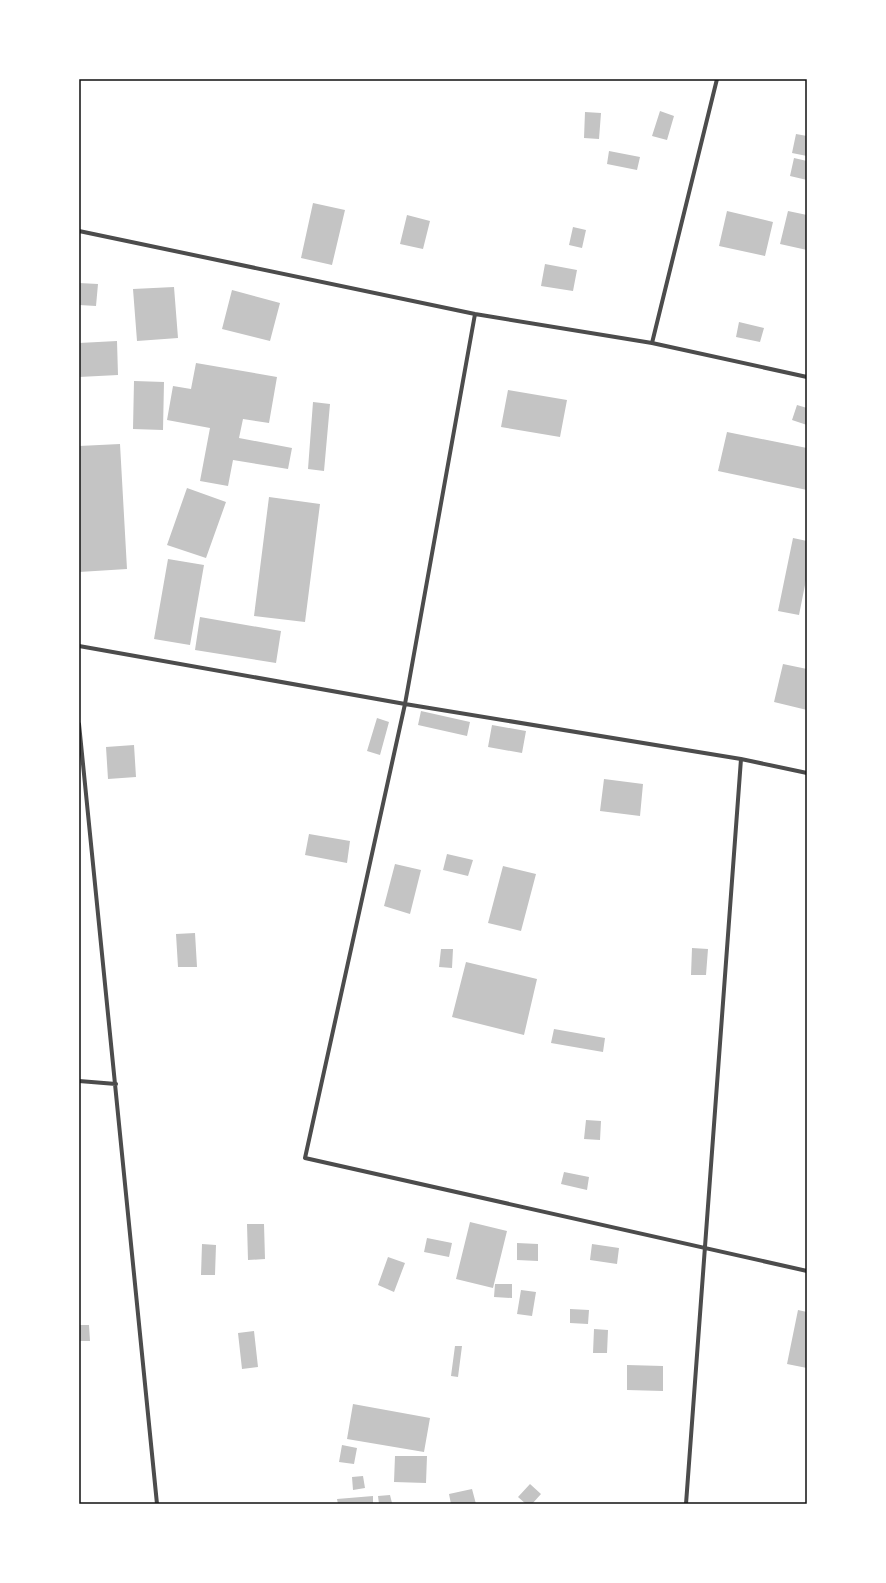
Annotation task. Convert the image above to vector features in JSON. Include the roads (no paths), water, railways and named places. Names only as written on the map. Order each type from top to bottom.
[{"type":"street","points":[[652,343],[717,79]]},
{"type":"street","points":[[79,231],[475,314],[652,343],[807,377]]},
{"type":"street","points":[[475,314],[406,704],[304,1158],[807,1271]]},
{"type":"street","points":[[79,646],[406,704],[741,759],[807,773]]},
{"type":"street","points":[[79,724],[157,1504]]},
{"type":"street","points":[[686,1504],[741,759]]},
{"type":"street","points":[[79,1081],[116,1084]]}]
